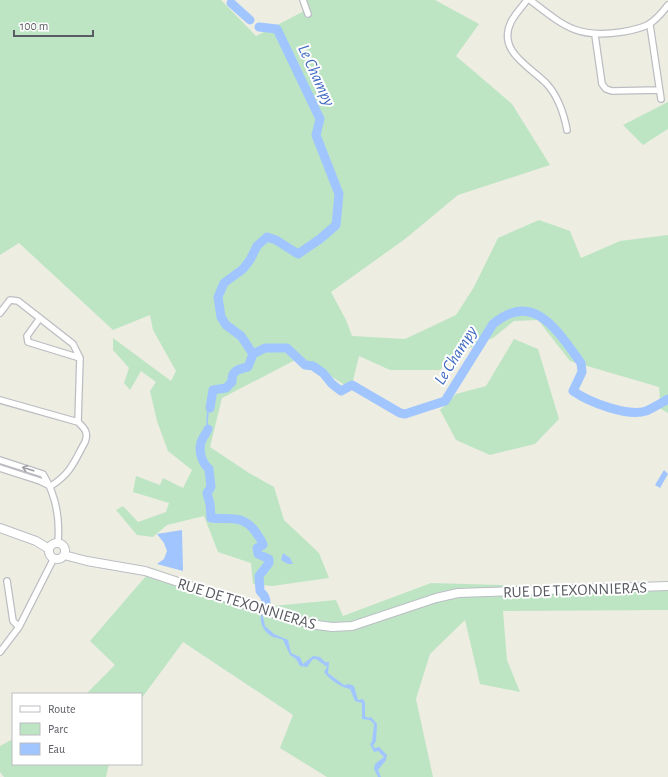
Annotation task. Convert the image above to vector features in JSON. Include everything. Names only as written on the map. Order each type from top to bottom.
[{"type":"main road","points":[[0,528],[36,541],[49,549]]},
{"type":"main road","points":[[58,542],[64,547],[64,555],[60,559],[54,558],[49,554],[49,549],[52,544],[58,542]]},
{"type":"main road","name":"RUE DE TEXONNIERAS","points":[[64,555],[86,561],[145,571],[310,624],[332,627],[352,626],[436,598],[458,593],[668,586]]},
{"type":"street","points":[[303,0],[308,14]]},
{"type":"street","points":[[567,130],[564,114],[547,84],[516,57],[508,43],[507,33],[511,21],[529,0],[562,24],[595,35],[641,29],[650,25],[659,17],[668,5]]},
{"type":"street","points":[[650,25],[661,99]]},
{"type":"street","points":[[595,35],[602,84],[606,89],[612,91],[659,90]]},
{"type":"street","points":[[0,313],[10,300],[18,301],[73,344],[80,358],[78,422]]},
{"type":"street","points":[[40,318],[27,336],[28,342],[80,358]]},
{"type":"street","points":[[0,400],[78,422],[86,430],[86,442],[64,477],[51,486]]},
{"type":"street","points":[[0,460],[43,474],[51,486],[57,510],[58,542]]},
{"type":"street","points":[[0,468],[51,486]]},
{"type":"street","points":[[0,652],[19,627],[54,558]]},
{"type":"street","points":[[7,581],[13,621],[19,627]]},
{"type":"green space","points":[[0,0],[221,0],[256,36],[306,10],[302,0],[435,0],[479,24],[456,56],[512,104],[550,165],[458,195],[405,239],[331,292],[346,320],[352,336],[405,339],[456,315],[474,287],[498,238],[539,220],[570,231],[581,258],[620,241],[668,235],[668,413],[661,409],[659,387],[570,361],[538,320],[514,321],[493,338],[455,354],[440,370],[390,370],[359,356],[351,389],[301,357],[222,398],[210,447],[249,473],[274,487],[284,520],[319,553],[329,578],[272,586],[253,584],[251,563],[218,552],[204,516],[167,525],[153,537],[137,535],[116,510],[123,506],[138,522],[166,512],[169,503],[133,492],[136,476],[160,485],[163,478],[183,488],[192,470],[168,451],[157,421],[150,391],[156,382],[141,371],[130,390],[124,383],[129,368],[113,350],[113,338],[171,381],[176,371],[153,330],[150,315],[113,330],[19,243],[0,255]]},
{"type":"green space","points":[[668,102],[668,129],[643,145],[623,125]]},
{"type":"green space","points":[[514,339],[538,349],[559,419],[535,444],[490,455],[456,440],[440,410],[456,394],[486,386]]},
{"type":"green space","points":[[153,568],[241,609],[336,600],[343,616],[431,583],[668,590],[668,610],[503,611],[507,660],[520,692],[480,684],[465,620],[430,654],[416,699],[433,777],[327,777],[280,748],[293,715],[183,642],[142,698],[142,693],[87,693],[115,665],[90,641]]},
{"type":"green space","points":[[12,740],[12,765],[109,765],[106,777],[4,777],[0,772],[0,746]]},
{"type":"water","points":[[264,236],[271,236],[277,239],[276,241],[267,237],[262,240],[246,266],[224,283],[218,297],[221,317],[226,325],[241,336],[253,354],[248,367],[236,371],[230,384],[226,387],[212,391],[208,417],[208,431],[202,439],[201,456],[203,463],[207,467],[202,465],[200,458],[201,439],[207,430],[207,409],[211,392],[213,389],[225,386],[231,380],[229,377],[237,367],[246,366],[249,354],[245,344],[226,327],[219,316],[216,298],[223,282],[249,260],[255,247]]},
{"type":"water","points":[[207,467],[209,469],[211,487],[207,494],[211,513],[205,494],[209,481]]},
{"type":"water","points":[[664,470],[668,474],[660,488],[655,485]]},
{"type":"water","points":[[211,513],[211,518],[236,520],[246,523],[248,525],[239,521],[211,521],[208,519]]},
{"type":"water","points":[[250,526],[263,543],[263,545],[257,548],[258,554],[269,559],[269,563],[259,577],[259,583],[257,576],[266,566],[267,560],[258,557],[254,552],[255,547],[261,542]]},
{"type":"water","points":[[182,530],[183,571],[157,564],[164,559],[167,551],[164,543],[157,534]]},
{"type":"water","points":[[283,553],[290,558],[293,564],[288,564],[281,560]]},
{"type":"water","points":[[260,591],[266,597],[266,605],[260,593]]},
{"type":"water","points":[[262,612],[265,626],[274,634],[288,640],[291,653],[300,657],[303,664],[313,656],[320,657],[325,662],[329,662],[328,673],[344,685],[349,684],[354,686],[358,700],[363,699],[365,703],[365,716],[368,718],[371,717],[377,724],[376,741],[373,746],[375,748],[379,747],[387,755],[386,760],[378,770],[381,777],[378,777],[374,769],[375,764],[384,757],[378,751],[374,752],[370,744],[372,742],[374,724],[370,720],[362,719],[362,703],[355,701],[350,689],[339,685],[329,678],[324,672],[327,667],[316,659],[313,659],[307,667],[300,666],[296,659],[290,655],[283,640],[273,637],[267,633],[261,623]]},
{"type":"waterway","name":"Le Champy","points":[[231,3],[250,20]]},
{"type":"waterway","name":"Le Champy","points":[[259,27],[277,29],[320,119],[316,135],[339,194],[336,225],[320,239],[298,254],[276,240],[267,237],[257,246],[250,260],[243,269],[224,283],[218,297],[221,317],[226,325],[241,336],[253,354],[265,348],[287,348],[305,365],[313,366],[323,373],[332,384],[341,391],[352,385],[400,413],[405,414],[445,401],[493,324],[508,314],[521,311],[533,313],[544,319],[564,339],[581,363],[582,372],[573,391],[588,400],[619,410],[638,412],[646,411],[668,399]]},
{"type":"waterway","points":[[210,408],[213,390],[226,388],[232,382],[233,375],[236,371],[248,367],[253,354]]},
{"type":"waterway","points":[[208,429],[201,442],[200,450],[202,459],[209,469],[211,487],[207,493],[210,504],[211,518],[235,519],[245,522],[255,531],[261,540],[263,545],[257,548],[258,554],[269,559],[269,563],[259,576],[260,591],[265,597],[266,601],[265,609]]}]
